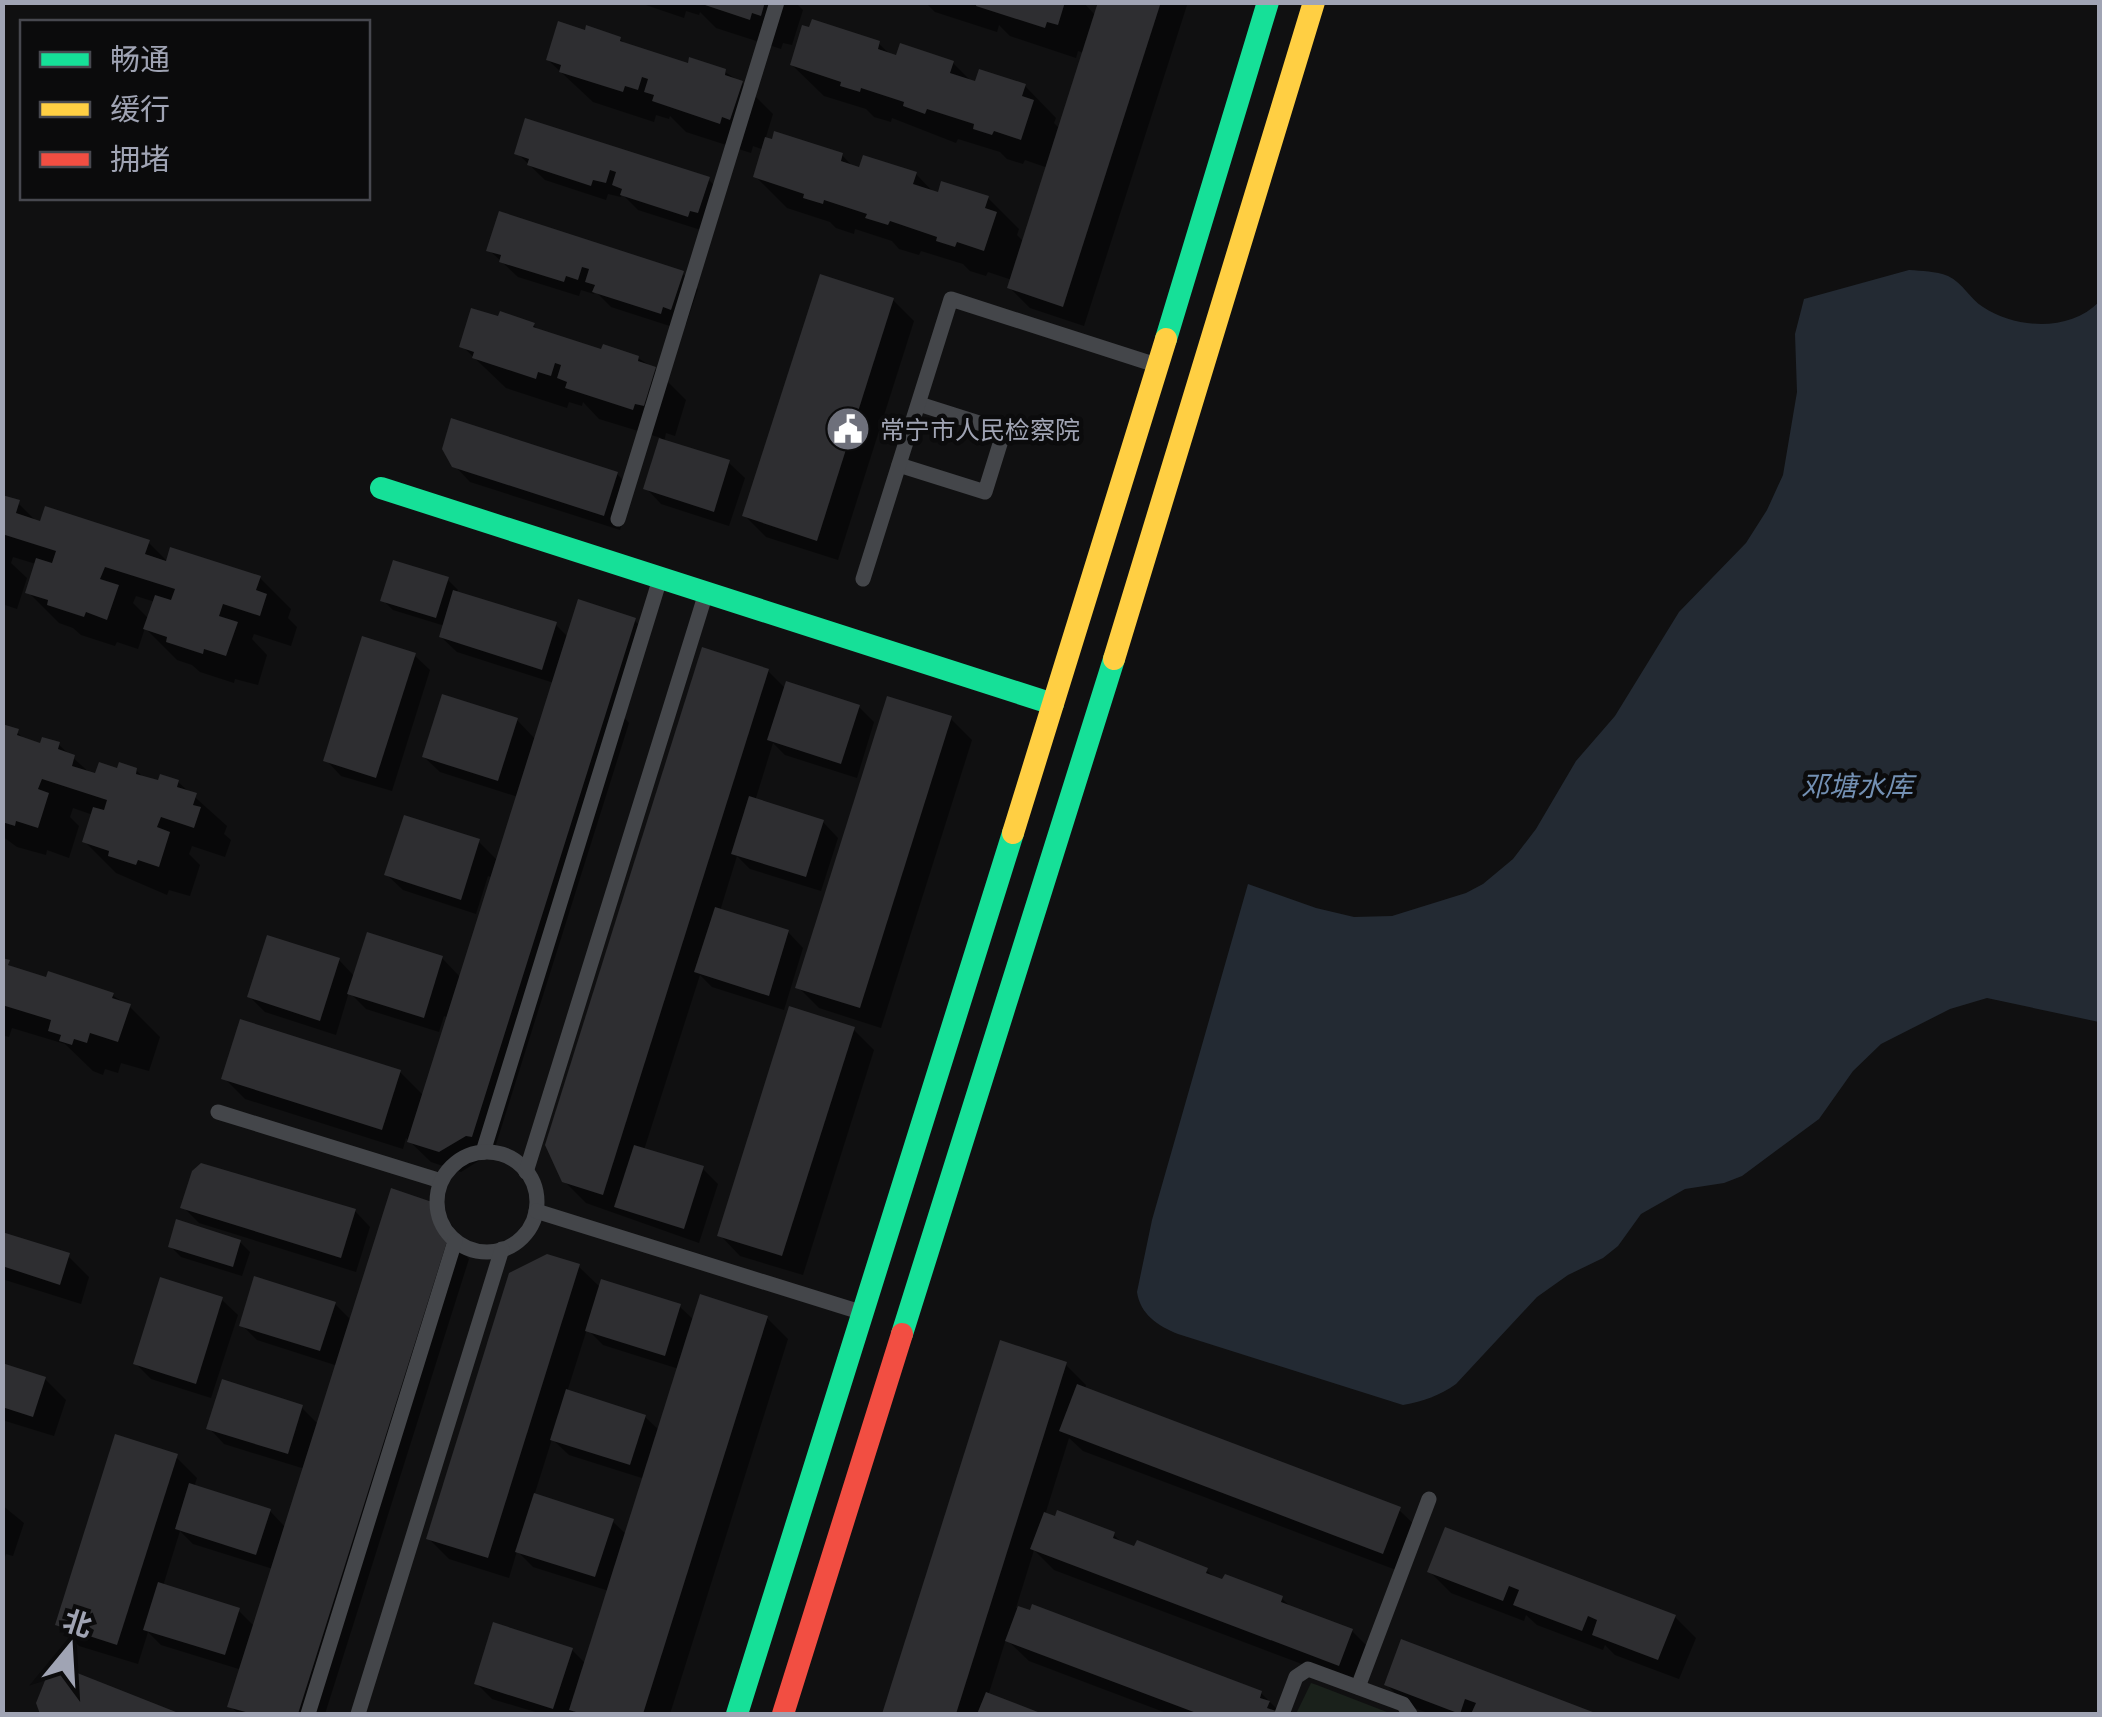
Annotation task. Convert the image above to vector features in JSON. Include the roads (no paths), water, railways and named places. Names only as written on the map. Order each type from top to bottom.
[{"type":"main road","points":[[737,1714],[1054,704],[1268,2]]},
{"type":"main road","points":[[783,1714],[1126,620],[1314,2]]},
{"type":"main road","points":[[381,488],[1054,704]]},
{"type":"lane","points":[[618,519],[776,2]]},
{"type":"lane","points":[[862,580],[951,300],[1157,366]]},
{"type":"lane","points":[[900,464],[985,492],[1004,431],[919,404]]},
{"type":"lane","points":[[482,1152],[660,578]]},
{"type":"lane","points":[[526,1172],[706,592]]},
{"type":"lane","points":[[218,1112],[441,1181]]},
{"type":"lane","points":[[482,1152],[507,1157],[526,1172],[533,1184],[536,1211],[525,1235],[502,1250],[486,1252],[455,1241],[440,1220],[437,1207],[441,1181],[458,1161],[482,1152]]},
{"type":"lane","points":[[536,1211],[863,1313]]},
{"type":"lane","points":[[308,1714],[455,1241]]},
{"type":"lane","points":[[358,1714],[502,1250]]},
{"type":"lane","points":[[1358,1686],[1429,1499]]},
{"type":"lane","points":[[1282,1714],[1296,1677],[1308,1669],[1402,1704],[1410,1714]]},
{"type":"water","name":"邓塘水库","points":[[1909,270],[1948,276],[1983,307],[2027,323],[2073,319],[2099,302],[2099,1022],[1987,998],[1950,1009],[1881,1044],[1853,1071],[1819,1119],[1742,1176],[1685,1189],[1641,1214],[1618,1246],[1537,1297],[1456,1384],[1425,1400],[1403,1405],[1178,1334],[1157,1323],[1142,1307],[1137,1292],[1152,1220],[1248,884],[1354,917],[1392,916],[1466,893],[1513,859],[1536,829],[1576,761],[1615,716],[1679,612],[1746,543],[1767,510],[1783,475],[1797,392],[1795,334],[1804,299]]},
{"type":"place","name":"常宁市人民检察院","points":[[848,429]]}]
